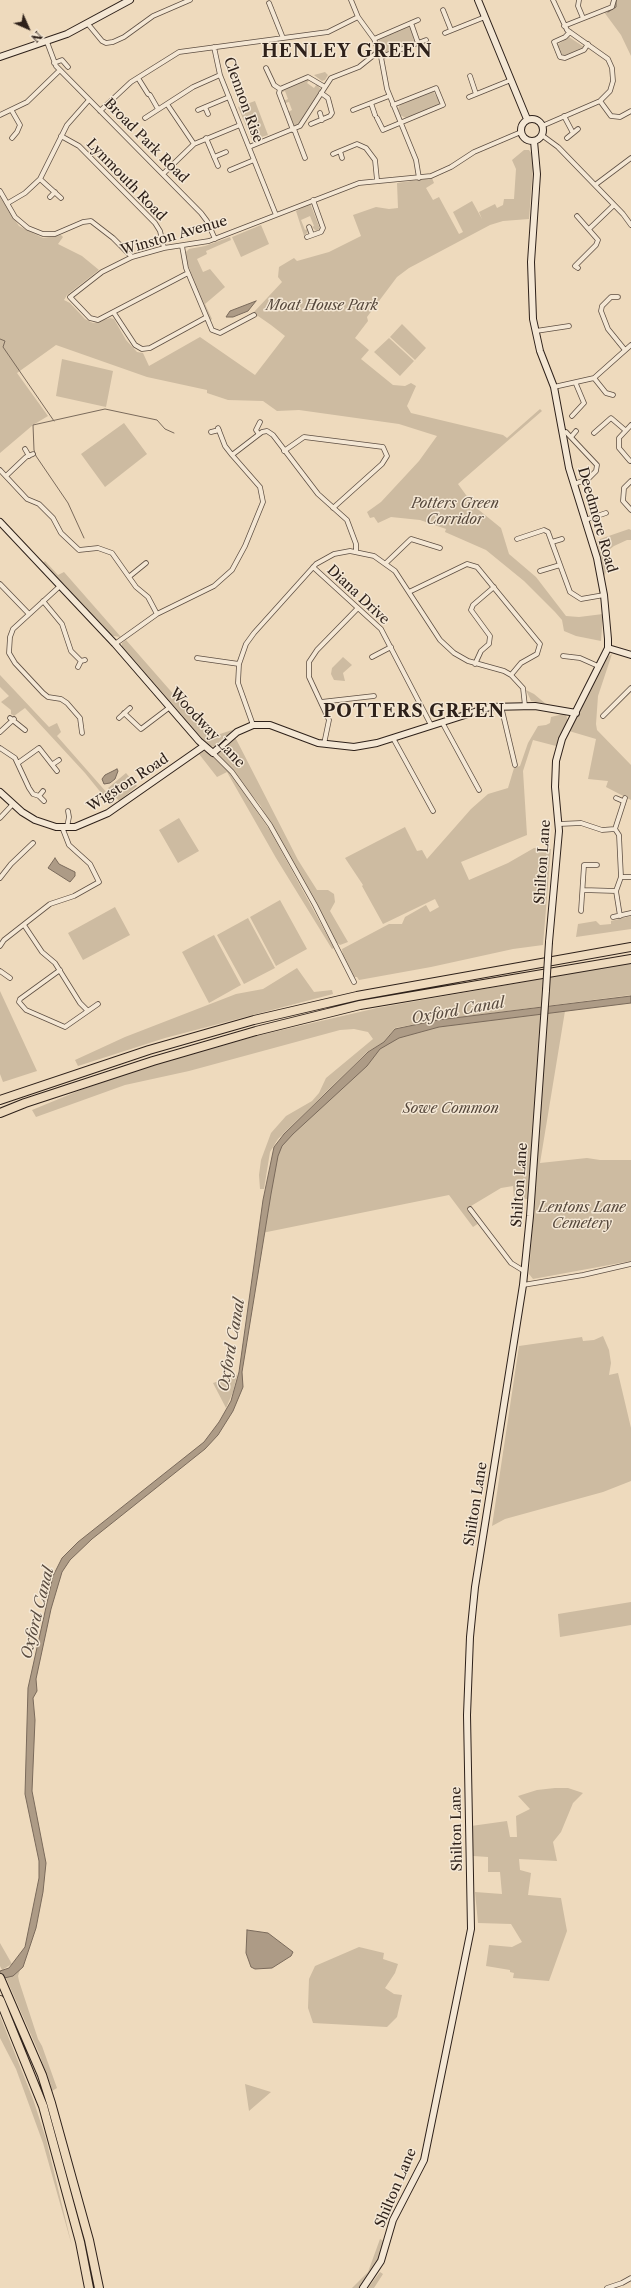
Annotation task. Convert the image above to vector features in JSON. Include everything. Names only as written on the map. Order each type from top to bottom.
[{"type":"highway","points":[[0,1101],[22,1092],[149,1050],[254,1020],[358,996],[631,948]]},
{"type":"highway","points":[[0,1114],[24,1103],[153,1060],[256,1031],[360,1005],[631,959]]},
{"type":"highway","points":[[0,1978],[7,1991],[42,2075],[61,2134],[99,2288]]},
{"type":"highway","points":[[0,2000],[45,2112],[78,2235],[89,2288]]},
{"type":"street","points":[[0,57],[47,42],[88,24],[130,0]]},
{"type":"street","points":[[88,24],[102,41],[106,43],[113,42],[124,37],[153,16],[190,0]]},
{"type":"street","points":[[351,0],[358,17],[374,38],[382,57],[389,96],[416,160],[419,178]]},
{"type":"street","points":[[542,126],[600,101],[610,91],[613,72],[604,55],[570,32],[564,26],[553,0]]},
{"type":"street","points":[[579,0],[578,6],[583,18]]},
{"type":"street","points":[[564,26],[612,7],[614,0]]},
{"type":"street","points":[[481,1],[485,17],[527,119]]},
{"type":"street","points":[[269,3],[283,38]]},
{"type":"street","points":[[443,10],[451,30]]},
{"type":"street","points":[[100,111],[138,78],[175,54],[333,31],[358,17]]},
{"type":"street","points":[[445,33],[485,17]]},
{"type":"street","points":[[374,38],[418,20]]},
{"type":"street","points":[[411,23],[418,43]]},
{"type":"street","points":[[570,32],[565,38],[554,42],[560,57],[565,58],[584,50],[588,44]]},
{"type":"street","points":[[382,57],[426,40]]},
{"type":"street","name":"Broad Park Road","points":[[47,42],[54,63],[205,217],[214,239]]},
{"type":"street","name":"Clennon Rise","points":[[214,48],[220,75],[276,215]]},
{"type":"street","points":[[249,147],[294,129],[302,124],[331,78],[358,67],[379,51]]},
{"type":"street","points":[[54,63],[62,60],[68,67]]},
{"type":"street","points":[[266,68],[274,85],[280,89]]},
{"type":"street","points":[[0,115],[12,111],[26,102],[60,70]]},
{"type":"street","points":[[145,118],[198,84],[220,75]]},
{"type":"street","points":[[470,76],[476,94]]},
{"type":"street","points":[[280,89],[309,77],[325,86]]},
{"type":"street","points":[[138,78],[158,109]]},
{"type":"street","points":[[469,97],[511,80]]},
{"type":"street","points":[[393,105],[442,86]]},
{"type":"street","points":[[436,88],[443,105]]},
{"type":"street","points":[[280,89],[279,93],[306,158]]},
{"type":"street","points":[[311,124],[330,116],[333,112],[328,98],[321,93]]},
{"type":"street","points":[[353,110],[389,96]]},
{"type":"street","points":[[198,110],[229,97]]},
{"type":"street","points":[[8,203],[24,194],[40,179],[69,121],[89,100]]},
{"type":"street","points":[[600,101],[609,114],[614,117],[631,111]]},
{"type":"street","points":[[371,103],[383,130],[449,103]]},
{"type":"street","points":[[167,104],[194,144]]},
{"type":"street","points":[[205,107],[208,114]]},
{"type":"street","points":[[12,111],[20,125],[12,138]]},
{"type":"street","points":[[320,113],[322,120]]},
{"type":"street","points":[[564,116],[573,132]]},
{"type":"street","points":[[527,119],[533,120],[542,126]]},
{"type":"street","points":[[527,119],[521,132],[523,136],[534,141],[543,136]]},
{"type":"street","points":[[163,174],[194,144],[240,125]]},
{"type":"street","points":[[542,126],[543,136],[558,147],[614,205],[631,225]]},
{"type":"street","points":[[567,138],[573,132],[578,130]]},
{"type":"street","name":"Winston Avenue","points":[[114,313],[102,319],[92,320],[70,297],[102,272],[132,257],[164,248],[182,246],[214,239],[359,183],[377,180],[419,178],[443,171],[474,152],[521,132]]},
{"type":"street","name":"Lynmouth Road","points":[[61,136],[79,146],[155,223],[160,231],[164,248]]},
{"type":"street","points":[[206,138],[218,166]]},
{"type":"street","name":"Deedmore Road","points":[[534,141],[537,174],[530,283],[536,331],[540,351],[554,387],[564,448],[597,558],[604,595],[608,648]]},
{"type":"street","points":[[333,154],[357,144],[366,148],[375,160],[377,180]]},
{"type":"street","points":[[340,151],[342,158]]},
{"type":"street","points":[[214,157],[226,152]]},
{"type":"street","points":[[595,185],[631,158]]},
{"type":"street","name":"Clennon Rise","points":[[230,170],[254,160]]},
{"type":"street","points":[[40,179],[61,198]]},
{"type":"street","points":[[0,190],[21,223],[43,234],[55,234],[83,222],[94,222],[132,257]]},
{"type":"street","points":[[50,197],[55,192]]},
{"type":"street","points":[[308,237],[321,232],[323,228],[313,200]]},
{"type":"street","points":[[589,229],[614,205]]},
{"type":"street","points":[[576,216],[597,237],[597,244],[575,266],[578,268]]},
{"type":"street","points":[[309,227],[312,235]]},
{"type":"street","points":[[182,246],[188,273],[205,318],[212,330],[217,333],[254,315]]},
{"type":"street","points":[[188,273],[114,313],[135,345],[142,349],[150,348],[205,318]]},
{"type":"street","points":[[618,297],[611,297],[602,306],[601,311],[608,329],[625,350]]},
{"type":"street","points":[[536,331],[569,326]]},
{"type":"street","points":[[554,387],[576,384],[594,378],[631,345]]},
{"type":"street","points":[[594,378],[606,393],[613,395]]},
{"type":"street","points":[[572,416],[584,403],[576,384]]},
{"type":"street","points":[[594,433],[611,418],[625,430]]},
{"type":"street","points":[[258,433],[256,430],[260,422]]},
{"type":"street","points":[[630,461],[619,447],[619,437],[631,425]]},
{"type":"street","points":[[115,644],[157,614],[222,580],[232,570],[245,546],[262,507],[263,496],[260,488],[225,446],[218,429],[211,432]]},
{"type":"street","points":[[571,437],[576,431]]},
{"type":"street","points":[[232,454],[258,433],[269,432],[318,494],[347,520],[356,544],[356,551]]},
{"type":"street","points":[[566,432],[597,466],[596,471],[588,479],[574,484]]},
{"type":"street","points":[[284,451],[304,437],[383,447],[387,456],[382,464],[333,508]]},
{"type":"street","points":[[6,476],[31,455],[25,448]]},
{"type":"street","points":[[0,470],[27,499],[39,504],[53,518],[61,533],[79,550],[98,548],[109,551],[130,576],[136,587],[148,597],[157,614]]},
{"type":"street","points":[[631,481],[624,488],[623,501],[631,510]]},
{"type":"street","points":[[585,520],[606,513]]},
{"type":"street","name":"Woodway Lane","points":[[0,522],[115,644],[204,746],[232,772],[279,840],[354,982]]},
{"type":"street","points":[[517,538],[544,530],[548,532],[567,588],[573,595],[587,599],[604,595]]},
{"type":"street","points":[[386,563],[411,539],[440,548]]},
{"type":"street","points":[[552,542],[562,539]]},
{"type":"street","points":[[253,726],[238,683],[239,664],[243,650],[254,633],[313,567],[334,554],[356,551],[374,556],[386,563],[395,571],[440,640],[454,652],[475,664],[504,671],[511,675],[523,688],[525,706]]},
{"type":"street","points":[[130,576],[146,563]]},
{"type":"street","points":[[409,592],[467,564],[477,567],[540,644],[537,654],[521,663],[511,675]]},
{"type":"street","points":[[540,571],[560,565]]},
{"type":"street","name":"Diana Drive","points":[[313,567],[379,626],[431,726]]},
{"type":"street","points":[[0,584],[28,614]]},
{"type":"street","points":[[60,586],[28,614],[11,633],[9,647],[11,658],[43,693],[48,697],[61,699],[80,718],[82,732]]},
{"type":"street","points":[[475,664],[481,651],[488,644],[490,636],[471,610],[473,605],[494,587]]},
{"type":"street","points":[[43,601],[62,624],[72,651],[83,661],[78,667]]},
{"type":"street","points":[[324,744],[329,720],[309,677],[311,658],[358,608]]},
{"type":"street","points":[[372,657],[391,647]]},
{"type":"street","points":[[213,753],[237,732],[253,726],[275,726],[324,744],[354,747],[393,738],[472,712],[501,706],[525,706],[576,713],[608,648],[631,656]]},
{"type":"street","points":[[563,656],[580,658],[598,666]]},
{"type":"street","points":[[197,658],[239,664]]},
{"type":"street","points":[[603,716],[631,688]]},
{"type":"street","points":[[321,702],[374,696]]},
{"type":"street","points":[[501,706],[515,765]]},
{"type":"street","points":[[124,713],[141,730],[170,707]]},
{"type":"street","points":[[119,718],[130,708]]},
{"type":"street","name":"Shilton Lane","points":[[363,2288],[382,2261],[393,2220],[424,2160],[471,1929],[467,1716],[470,1637],[477,1572],[523,1285],[530,1216],[549,942],[559,824],[554,777],[556,761],[562,739],[576,713]]},
{"type":"street","points":[[0,732],[12,718],[25,730]]},
{"type":"street","points":[[442,722],[479,790]]},
{"type":"street","points":[[393,738],[433,811]]},
{"type":"street","points":[[18,763],[40,748],[42,742]]},
{"type":"street","name":"Wigston Road","points":[[0,792],[13,804],[35,820],[46,825],[65,827],[82,825],[100,818],[204,746]]},
{"type":"street","points":[[0,748],[12,755],[18,763],[28,788],[44,801]]},
{"type":"street","points":[[40,748],[57,771]]},
{"type":"street","points":[[53,764],[59,760]]},
{"type":"street","points":[[39,796],[43,791]]},
{"type":"street","points":[[616,798],[624,800],[615,829],[619,836],[621,877],[616,891],[620,916]]},
{"type":"street","points":[[0,818],[13,804]]},
{"type":"street","points":[[0,946],[4,940],[52,902],[74,896],[99,882],[90,864],[69,845],[65,827],[69,817],[68,811]]},
{"type":"street","points":[[559,824],[581,823],[602,830],[615,829]]},
{"type":"street","points":[[0,878],[11,864],[33,843]]},
{"type":"street","points":[[581,911],[584,865],[597,865]]},
{"type":"street","points":[[621,877],[631,877]]},
{"type":"street","points":[[583,890],[616,891]]},
{"type":"street","points":[[613,917],[631,913]]},
{"type":"street","points":[[24,925],[43,953],[55,963],[80,1003],[88,1011]]},
{"type":"street","points":[[60,970],[20,999],[19,1002],[28,1012],[65,1027],[98,1004]]},
{"type":"street","points":[[0,971],[10,978]]},
{"type":"street","points":[[470,1209],[512,1263],[524,1271]]},
{"type":"street","points":[[523,1285],[583,1275],[631,1264]]},
{"type":"street","points":[[607,2288],[622,2284],[631,2278]]},
{"type":"green space","points":[[615,0],[631,0],[631,56],[621,35],[604,12],[614,7]]},
{"type":"green space","points":[[407,26],[411,28],[414,41],[385,53],[382,52],[378,42],[380,38]]},
{"type":"green space","points":[[569,37],[584,47],[563,56],[557,45]]},
{"type":"green space","points":[[325,72],[328,75],[325,80],[322,81],[314,75]]},
{"type":"green space","points":[[308,78],[310,79],[307,83],[314,88],[317,84],[321,90],[299,124],[294,126],[288,112],[292,110],[289,102],[285,103],[284,101],[288,99],[285,91],[281,93],[282,89]]},
{"type":"green space","points":[[433,91],[440,102],[438,105],[406,118],[400,115],[398,109],[400,105]]},
{"type":"green space","points":[[255,101],[268,135],[252,140],[238,107]]},
{"type":"green space","points":[[524,150],[529,150],[531,153],[533,167],[529,219],[503,221],[490,225],[409,268],[397,277],[367,317],[368,321],[355,338],[369,350],[361,359],[393,385],[405,386],[411,383],[416,386],[407,406],[411,413],[503,435],[507,438],[540,409],[542,411],[458,484],[474,506],[501,528],[509,554],[536,577],[566,616],[579,617],[603,614],[601,641],[576,636],[564,631],[562,620],[555,612],[524,581],[486,550],[445,532],[446,529],[420,520],[391,517],[378,523],[374,517],[370,518],[367,512],[381,502],[419,461],[437,436],[399,424],[299,410],[277,411],[263,401],[228,400],[207,393],[207,390],[147,377],[56,345],[17,373],[48,416],[33,425],[0,453],[0,197],[19,226],[43,238],[61,235],[63,237],[58,244],[82,256],[99,270],[67,295],[64,300],[70,303],[85,319],[93,323],[110,318],[114,319],[126,340],[137,352],[143,353],[149,366],[200,337],[255,375],[285,336],[258,316],[256,317],[254,312],[282,282],[278,277],[279,267],[294,258],[297,261],[329,252],[361,236],[353,215],[376,207],[389,209],[398,208],[397,183],[432,178],[434,183],[426,188],[433,200],[439,197],[459,234],[463,232],[453,212],[472,201],[482,219],[479,212],[495,204],[497,208],[503,205],[504,199],[514,199],[516,169],[512,160]]},
{"type":"green space","points":[[310,203],[320,229],[316,231],[312,227],[314,226],[310,216],[301,220],[305,230],[307,229],[308,232],[304,236],[296,211]]},
{"type":"green space","points":[[261,225],[269,244],[241,257],[232,237]]},
{"type":"green space","points":[[230,237],[231,240],[206,251],[207,254],[197,259],[203,272],[210,269],[225,287],[205,304],[212,319],[209,321],[185,253],[189,249],[205,246]]},
{"type":"green space","points":[[402,324],[426,348],[415,360],[390,337]]},
{"type":"green space","points":[[389,338],[414,361],[400,376],[374,352]]},
{"type":"green space","points":[[62,359],[113,371],[106,407],[56,396]]},
{"type":"green space","points":[[124,423],[147,454],[105,487],[81,454]]},
{"type":"green space","points":[[629,529],[631,530],[631,540],[627,540],[614,546],[605,553],[607,569],[604,577],[597,540]]},
{"type":"green space","points":[[45,561],[58,575],[64,572],[121,637],[113,636],[100,625],[42,564]]},
{"type":"green space","points":[[126,640],[211,737],[235,729],[215,747],[207,745],[122,648],[122,643]]},
{"type":"green space","points":[[612,654],[598,696],[596,724],[597,730],[631,765],[631,800],[606,787],[608,781],[588,779],[596,739],[569,731],[606,658]]},
{"type":"green space","points":[[343,657],[352,665],[343,673],[345,681],[334,680],[331,674],[332,668]]},
{"type":"green space","points":[[0,675],[49,727],[57,723],[61,732],[57,736],[115,802],[111,805],[85,773],[25,708],[14,716],[11,714],[11,710],[1,702],[9,696],[0,687]]},
{"type":"green space","points":[[526,690],[534,694],[546,704],[531,701]]},
{"type":"green space","points":[[563,714],[566,715],[568,721],[556,746],[533,740],[523,771],[527,835],[461,862],[469,880],[508,863],[534,848],[551,849],[543,945],[513,949],[431,967],[359,980],[357,977],[354,977],[343,956],[342,949],[389,924],[402,924],[405,917],[426,905],[430,912],[439,907],[435,899],[383,924],[362,886],[363,885],[345,858],[405,827],[417,851],[422,850],[427,859],[471,809],[488,794],[508,788],[514,768],[520,766],[528,743],[538,726],[546,725],[550,723],[551,717]]},
{"type":"green space","points":[[235,737],[298,860],[317,890],[328,890],[334,894],[335,902],[330,911],[348,942],[340,945],[336,942],[260,805],[218,754]]},
{"type":"green space","points":[[204,751],[208,752],[229,771],[271,832],[334,948],[332,949],[276,858],[227,772],[217,777],[199,754]]},
{"type":"green space","points":[[126,773],[137,786],[119,801],[108,788]]},
{"type":"green space","points":[[179,818],[199,851],[178,863],[159,830]]},
{"type":"green space","points":[[280,900],[307,949],[276,966],[250,917]]},
{"type":"green space","points":[[115,907],[130,935],[83,960],[68,933]]},
{"type":"green space","points":[[631,916],[631,929],[576,937],[578,924],[596,921],[600,925],[611,924],[611,921]]},
{"type":"green space","points":[[248,918],[275,968],[244,984],[217,935]]},
{"type":"green space","points":[[214,935],[241,985],[209,1003],[182,952]]},
{"type":"green space","points":[[631,963],[631,995],[438,1020],[395,1028],[384,1042],[367,1052],[278,1139],[270,1152],[264,1189],[260,1189],[259,1175],[261,1160],[271,1133],[286,1116],[312,1101],[319,1093],[326,1078],[373,1039],[368,1032],[354,1029],[340,1030],[189,1071],[125,1085],[36,1117],[32,1110],[83,1089],[159,1063],[256,1036],[377,1008]]},
{"type":"green space","points":[[297,968],[314,992],[332,990],[333,994],[165,1038],[78,1066],[75,1060],[125,1037],[236,994],[263,989]]},
{"type":"green space","points":[[0,991],[37,1071],[3,1082],[0,1074]]},
{"type":"green space","name":"Sowe Common","points":[[565,1011],[540,1163],[587,1158],[600,1160],[631,1160],[631,1261],[533,1279],[529,1274],[537,1163],[531,1199],[514,1199],[513,1186],[501,1188],[471,1206],[482,1221],[473,1227],[449,1195],[262,1233],[276,1149],[377,1049],[410,1030]]},
{"type":"green space","points":[[603,1336],[609,1350],[611,1363],[609,1375],[618,1373],[631,1428],[631,1481],[603,1492],[505,1519],[492,1526],[519,1346],[582,1337],[583,1341],[594,1340]]},
{"type":"green space","points":[[237,1375],[233,1392],[226,1408],[213,1383]]},
{"type":"green space","points":[[631,1602],[631,1625],[560,1637],[558,1614]]},
{"type":"green space","points":[[568,1788],[583,1793],[573,1803],[561,1832],[553,1842],[557,1861],[519,1859],[520,1870],[531,1873],[528,1895],[561,1898],[567,1931],[549,1981],[513,1978],[514,1973],[510,1972],[510,1970],[486,1966],[489,1945],[512,1947],[522,1942],[511,1924],[478,1923],[475,1892],[502,1894],[500,1872],[488,1872],[488,1857],[473,1856],[471,1826],[507,1821],[510,1837],[517,1837],[516,1816],[530,1809],[518,1796],[537,1790]]},
{"type":"green space","points":[[0,1943],[12,1964],[2,1970],[0,1966]]},
{"type":"green space","points":[[359,1947],[384,1953],[383,1959],[398,1964],[395,1973],[385,1988],[394,1994],[402,1995],[397,2017],[387,2027],[313,2023],[308,2008],[309,1979],[315,1966]]},
{"type":"green space","points":[[20,1970],[18,1976],[19,1981],[38,2039],[57,2088],[52,2091],[39,2053],[6,1978]]},
{"type":"green space","points":[[0,2016],[33,2099],[46,2139],[72,2246],[43,2143],[16,2069],[0,2038]]},
{"type":"green space","points":[[245,2084],[271,2092],[249,2111]]},
{"type":"green space","points":[[380,2239],[384,2241],[378,2260],[359,2288],[352,2288],[368,2272]]},
{"type":"green space","points":[[380,2272],[383,2274],[374,2288],[368,2288]]},
{"type":"shaded area","points":[[256,301],[248,311],[233,317],[226,317],[230,311]]},
{"type":"shaded area","points":[[117,769],[118,771],[115,779],[110,783],[104,784],[102,779],[105,775]]},
{"type":"shaded area","points":[[55,858],[59,864],[75,872],[75,876],[70,882],[48,868]]},
{"type":"shaded area","points":[[631,996],[631,1003],[439,1027],[399,1038],[380,1049],[367,1066],[282,1146],[278,1156],[271,1194],[242,1372],[243,1387],[233,1411],[218,1435],[205,1449],[92,1539],[70,1560],[62,1572],[51,1609],[36,1679],[37,1691],[33,1698],[35,1720],[32,1791],[46,1863],[43,1892],[36,1928],[23,1967],[13,1976],[0,1979],[0,1971],[9,1968],[25,1947],[39,1878],[39,1861],[25,1794],[28,1688],[53,1576],[62,1558],[78,1542],[204,1442],[219,1422],[231,1401],[239,1372],[263,1200],[274,1147],[284,1134],[368,1052],[384,1042],[395,1029],[438,1020]]},
{"type":"shaded area","points":[[247,1930],[268,1933],[293,1952],[291,1956],[272,1968],[255,1969],[251,1967],[246,1953]]},
{"type":"waterway","points":[[608,12],[616,7],[616,0]]},
{"type":"waterway","points":[[0,339],[5,341],[3,347],[54,421]]},
{"type":"waterway","points":[[84,538],[68,503],[36,456],[34,450],[33,425],[105,409],[157,420],[165,429],[174,433]]},
{"type":"district","name":"HENLEY GREEN","points":[[347,52]]},
{"type":"district","name":"POTTERS GREEN","points":[[414,712]]},
{"type":"park label","name":"Moat House Park","points":[[322,306]]},
{"type":"park label","name":"Potters Green Corridor","points":[[455,512]]},
{"type":"park label","name":"Lentons Lane Cemetery","points":[[582,1216]]},
{"type":"water label","name":"Oxford Canal","points":[[458,1011]]},
{"type":"water label","name":"Oxford Canal","points":[[232,1345]]},
{"type":"water label","name":"Oxford Canal","points":[[38,1613]]}]
